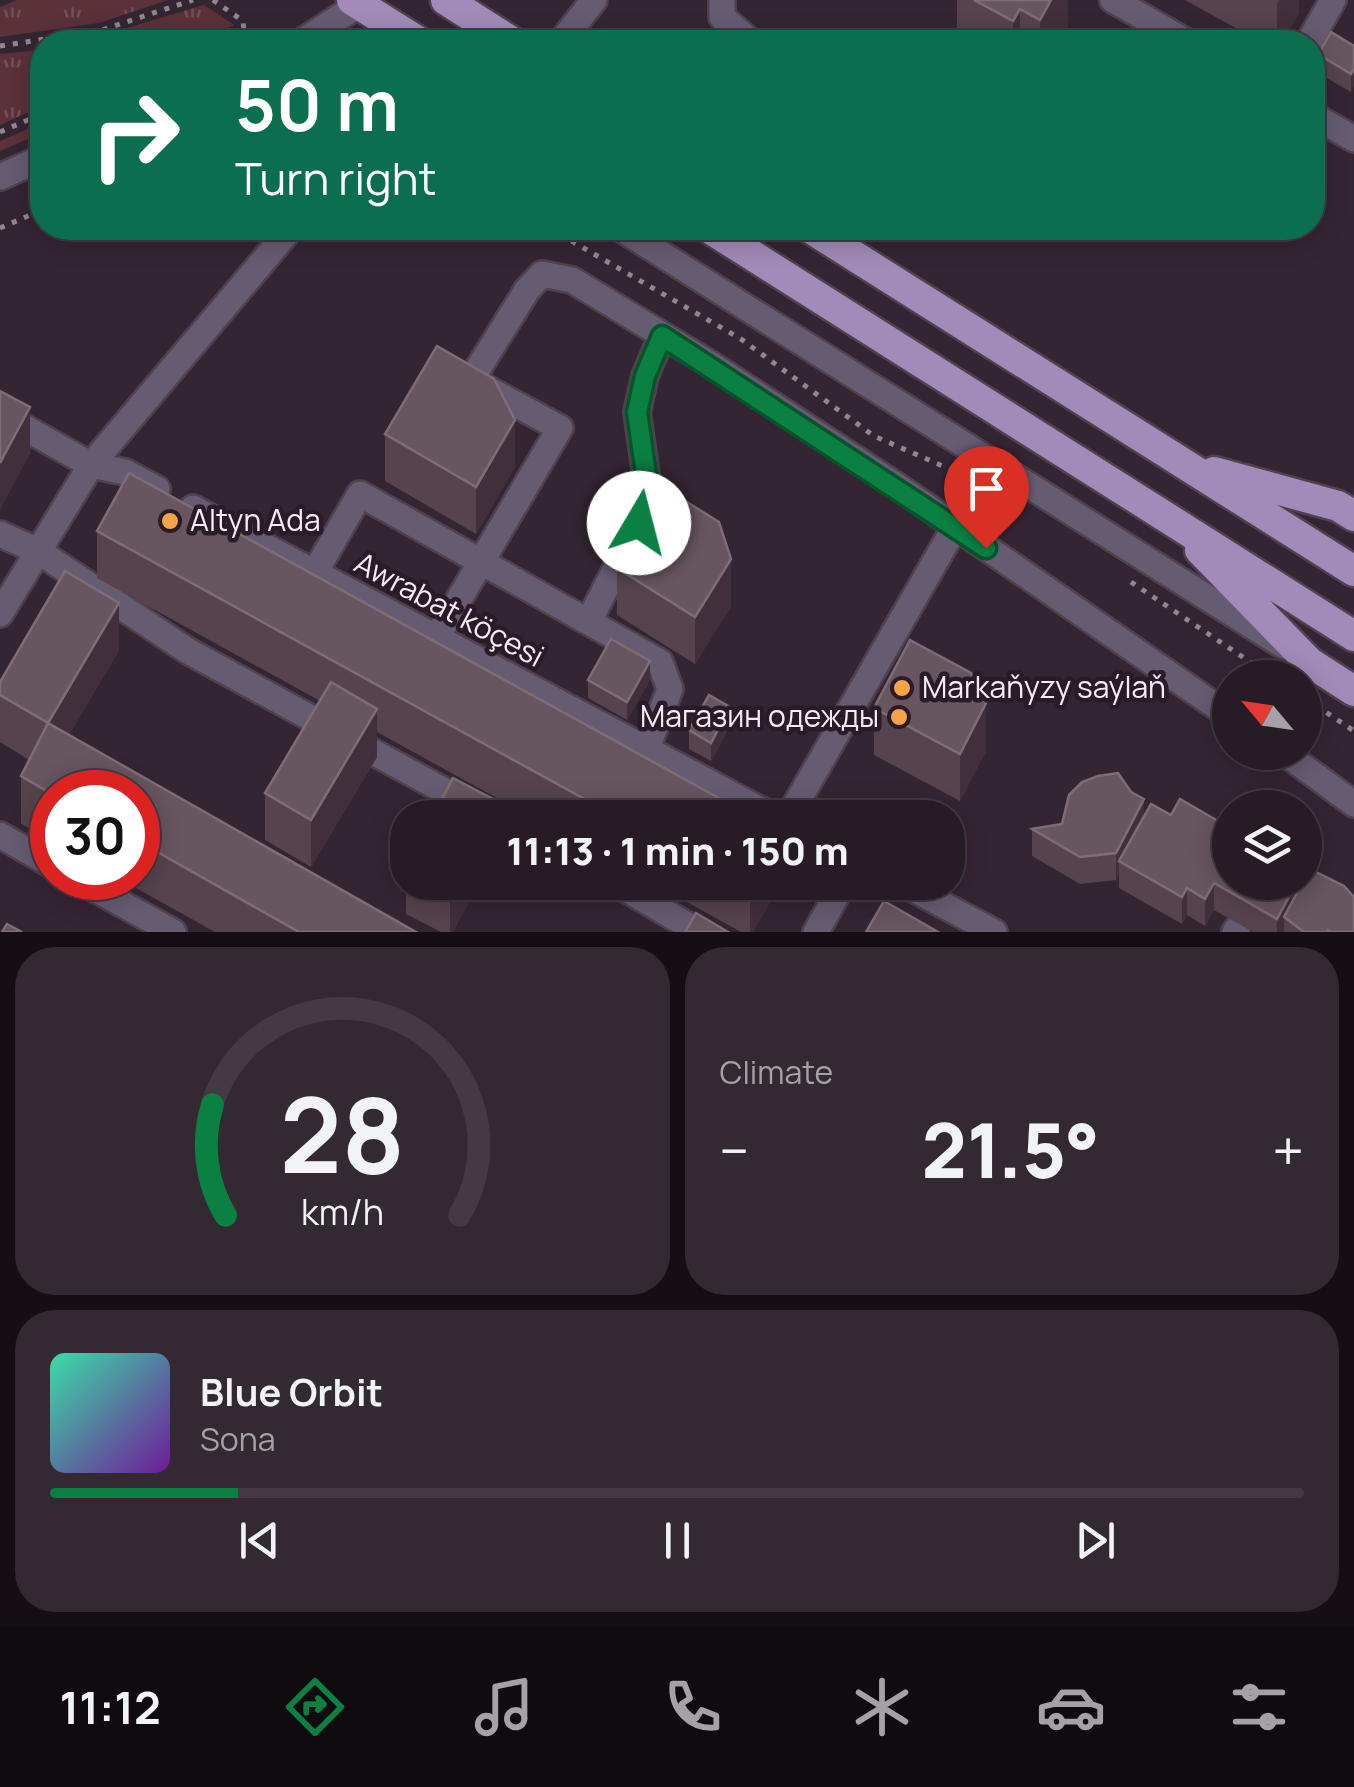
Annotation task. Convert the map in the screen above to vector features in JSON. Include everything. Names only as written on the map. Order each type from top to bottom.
[{"type":"main road","points":[[446,0],[493,30]]},
{"type":"main road","points":[[356,2],[400,30]]},
{"type":"main road","points":[[728,240],[1159,508],[1354,636]]},
{"type":"main road","points":[[829,240],[1354,571]]},
{"type":"main road","points":[[1185,464],[1338,506],[1354,516]]},
{"type":"main road","points":[[1159,508],[1307,660]]},
{"type":"main road","points":[[1322,671],[1354,692]]},
{"type":"street","points":[[570,30],[594,0]]},
{"type":"street","points":[[722,0],[722,17],[737,30]]},
{"type":"street","points":[[1112,0],[1166,30]]},
{"type":"street","points":[[1316,30],[1333,0]]},
{"type":"street","points":[[324,30],[356,2]]},
{"type":"street","points":[[1325,122],[1354,139]]},
{"type":"street","points":[[0,176],[30,163]]},
{"type":"street","points":[[0,614],[91,465],[281,240]]},
{"type":"street","points":[[661,240],[1306,660]]},
{"type":"street","points":[[435,640],[560,428],[471,380],[527,290],[542,274],[561,275],[955,526],[1212,704]]},
{"type":"street","points":[[588,621],[639,523],[647,482],[637,412],[645,376],[662,336]]},
{"type":"street","name":"Awrabat köçesi","points":[[0,414],[91,465],[125,472],[742,800]]},
{"type":"street","points":[[314,574],[360,494],[646,652],[666,670],[667,702],[646,750]]},
{"type":"street","points":[[798,800],[955,526]]},
{"type":"street","points":[[0,534],[38,551],[188,651],[461,800]]},
{"type":"street","points":[[1308,770],[1354,804]]},
{"type":"street","points":[[0,836],[30,853]]},
{"type":"street","points":[[115,900],[173,932]]},
{"type":"street","points":[[645,900],[700,932]]},
{"type":"street","points":[[816,932],[834,900]]},
{"type":"street","points":[[934,900],[994,932]]},
{"type":"path","points":[[102,30],[194,0]]},
{"type":"path","points":[[213,0],[244,21],[241,29]]},
{"type":"path","points":[[0,46],[30,41]]},
{"type":"path","points":[[0,132],[30,119]]},
{"type":"path","points":[[0,228],[30,215]]},
{"type":"path","points":[[570,240],[741,340],[874,436],[968,477]]},
{"type":"path","points":[[1126,579],[1247,660]]},
{"type":"path","points":[[1322,709],[1354,731]]},
{"type":"green space","points":[[17,0],[168,0],[99,23],[0,37],[0,7]]},
{"type":"green space","points":[[204,5],[234,25],[222,30],[120,30]]},
{"type":"green space","points":[[30,51],[30,111],[0,125],[0,54]]},
{"type":"green space","points":[[30,128],[30,138],[0,151],[0,141]]},
{"type":"building","points":[[974,0],[1051,0],[1040,20],[1020,9],[1013,21]]},
{"type":"building","points":[[1331,32],[1354,46],[1351,74],[1325,58],[1325,42]]},
{"type":"building","points":[[437,346],[494,379],[515,420],[476,487],[385,434]]},
{"type":"building","points":[[0,391],[30,407],[0,463]]},
{"type":"building","points":[[129,473],[722,800],[586,800],[97,531]]},
{"type":"building","points":[[666,489],[719,522],[731,559],[695,617],[617,568]]},
{"type":"building","points":[[65,571],[119,603],[48,723],[0,695],[0,682]]},
{"type":"building","points":[[611,639],[650,661],[627,702],[588,680]]},
{"type":"building","points":[[910,640],[971,673],[986,703],[960,754],[874,708]]},
{"type":"building","points":[[331,682],[377,709],[311,820],[265,793]]},
{"type":"building","points":[[709,695],[730,707],[711,743],[689,730]]},
{"type":"building","points":[[48,723],[131,770],[30,770],[30,781],[21,776]]},
{"type":"building","points":[[1118,773],[1131,792],[1144,799],[1116,853],[1080,857],[1032,829],[1062,824],[1069,795],[1082,782]]},
{"type":"building","points":[[453,778],[495,800],[441,800]]},
{"type":"building","points":[[160,787],[416,932],[299,932],[160,853]]},
{"type":"building","points":[[1180,799],[1212,818],[1212,887],[1205,899],[1187,888],[1182,897],[1119,861],[1151,804],[1171,815]]},
{"type":"building","points":[[1322,875],[1344,886],[1354,897],[1354,932],[1304,932],[1284,917],[1293,900],[1322,900]]},
{"type":"building","points":[[1244,900],[1287,900],[1277,919]]},
{"type":"building","points":[[884,901],[938,932],[866,932]]},
{"type":"building","points":[[696,913],[728,932],[685,932]]},
{"type":"building","points":[[7,924],[22,932],[2,932]]},
{"type":"place","name":"Altyn Ada","points":[[170,521]]},
{"type":"place","name":"Markaňyzy saýlaň","points":[[902,688]]},
{"type":"place","name":"Магазин одежды","points":[[899,717]]},
{"type":"route","points":[[639,523],[647,482],[637,412],[645,376],[662,336],[715,367],[986,548]]}]
